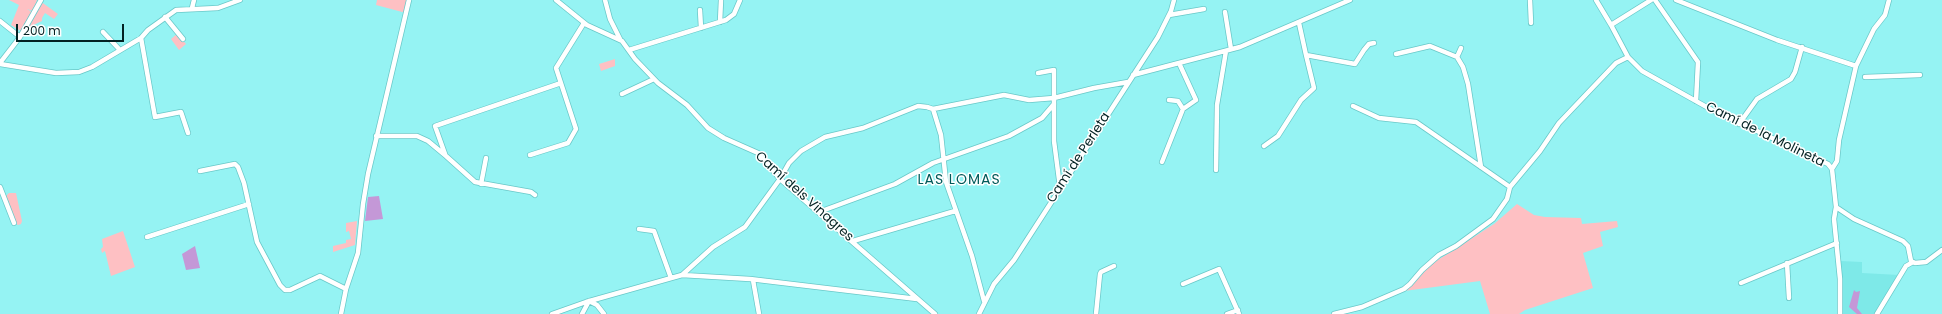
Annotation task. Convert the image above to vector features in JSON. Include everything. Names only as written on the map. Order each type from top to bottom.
[{"type":"street","points":[[41,0],[20,37],[0,64],[68,73],[92,67],[141,38],[152,27],[176,10],[192,8],[218,8],[240,0]]},
{"type":"street","points":[[192,8],[194,0]]},
{"type":"street","points":[[341,314],[346,289],[358,253],[363,204],[376,136],[409,0]]},
{"type":"street","name":"Camí dels Vinagres","points":[[556,0],[584,23],[622,41],[654,79],[687,105],[708,128],[724,138],[758,154],[780,179],[935,314]]},
{"type":"street","points":[[605,0],[613,26],[622,41]]},
{"type":"street","points":[[720,22],[721,0]]},
{"type":"street","points":[[629,50],[720,22],[730,17],[740,0]]},
{"type":"street","name":"Camí de Perleta","points":[[979,314],[984,301],[994,284],[1014,260],[1158,37],[1169,15],[1174,0]]},
{"type":"street","points":[[1133,75],[1229,50],[1257,41],[1350,0]]},
{"type":"street","points":[[1530,0],[1530,23]]},
{"type":"street","name":"Camí de la Molineta","points":[[1596,0],[1634,65],[1655,79],[1739,124],[1828,164],[1832,169],[1836,208],[1834,219],[1840,279],[1840,314]]},
{"type":"street","points":[[1611,25],[1651,0]]},
{"type":"street","points":[[1655,0],[1698,62],[1696,101]]},
{"type":"street","points":[[1676,0],[1777,40],[1856,66]]},
{"type":"street","points":[[1832,169],[1837,162],[1839,140],[1856,66],[1874,29],[1885,14],[1889,0]]},
{"type":"street","points":[[1169,15],[1204,9]]},
{"type":"street","points":[[700,10],[701,28]]},
{"type":"street","points":[[1216,170],[1217,105],[1229,50],[1225,12]]},
{"type":"street","points":[[165,17],[183,39]]},
{"type":"street","points":[[0,22],[20,37]]},
{"type":"street","points":[[530,155],[568,143],[576,129],[556,68],[584,23]]},
{"type":"street","points":[[1264,146],[1278,136],[1301,100],[1314,88],[1300,23]]},
{"type":"street","points":[[152,27],[155,32]]},
{"type":"street","points":[[103,32],[120,50]]},
{"type":"street","points":[[141,38],[155,117],[181,112],[188,133]]},
{"type":"street","points":[[1306,55],[1355,64],[1369,44],[1374,43]]},
{"type":"street","points":[[1396,54],[1430,46],[1456,57],[1463,67],[1468,84],[1481,167]]},
{"type":"street","points":[[1739,124],[1757,99],[1791,79],[1795,72],[1802,47]]},
{"type":"street","points":[[1456,57],[1461,48]]},
{"type":"street","points":[[1334,314],[1362,307],[1410,284],[1422,270],[1439,255],[1456,246],[1493,219],[1507,199],[1510,187],[1540,151],[1559,123],[1616,64],[1628,57]]},
{"type":"street","points":[[1162,162],[1183,109],[1196,100],[1179,63]]},
{"type":"street","points":[[1038,73],[1054,70],[1054,141],[1060,187]]},
{"type":"street","points":[[1865,77],[1920,75]]},
{"type":"street","points":[[622,94],[654,79]]},
{"type":"street","points":[[552,314],[589,301],[682,274],[713,247],[745,227],[790,163],[801,151],[825,137],[863,128],[909,108],[927,106],[933,109],[1004,95],[1029,100],[1054,98],[1094,88],[1128,82]]},
{"type":"street","points":[[445,154],[435,126],[561,83]]},
{"type":"street","points":[[1169,100],[1178,101],[1183,109]]},
{"type":"street","points":[[819,212],[895,184],[933,162],[1008,136],[1042,118],[1054,104]]},
{"type":"street","points":[[1353,106],[1379,118],[1416,122],[1510,187]]},
{"type":"street","points":[[933,109],[941,135],[946,182],[972,256],[984,301]]},
{"type":"street","points":[[376,136],[417,136],[428,141],[445,154],[471,178],[481,184],[531,192],[535,195]]},
{"type":"street","points":[[481,184],[486,158]]},
{"type":"street","points":[[200,171],[235,164],[238,167],[244,183],[257,242],[280,285],[285,290],[290,290],[320,276],[346,289]]},
{"type":"street","points":[[0,187],[14,223]]},
{"type":"street","points":[[147,237],[249,204]]},
{"type":"street","points":[[1836,208],[1854,219],[1903,241],[1909,250],[1909,258],[1913,262]]},
{"type":"street","points":[[853,241],[956,211]]},
{"type":"street","points":[[639,229],[654,231],[671,278]]},
{"type":"street","points":[[1741,284],[1787,263],[1837,243]]},
{"type":"street","points":[[1877,314],[1906,266],[1913,262],[1926,262],[1942,250]]},
{"type":"street","points":[[1787,263],[1789,298]]},
{"type":"street","points":[[1096,314],[1100,274],[1101,272],[1114,266]]},
{"type":"street","points":[[1183,284],[1219,269],[1238,312],[1227,314]]},
{"type":"street","points":[[682,274],[753,280],[917,299]]},
{"type":"street","points":[[753,280],[759,314]]},
{"type":"street","points":[[582,314],[589,301]]},
{"type":"street","points":[[589,301],[597,305],[604,314]]},
{"type":"shaded area","points":[[9,0],[37,0],[33,11],[27,9],[32,12],[21,31],[11,25],[19,5]]},
{"type":"shaded area","points":[[377,0],[410,0],[406,13],[376,5]]},
{"type":"shaded area","points":[[40,1],[58,14],[54,19],[45,13],[42,21],[29,27]]},
{"type":"shaded area","points":[[177,34],[186,44],[179,50],[171,39]]},
{"type":"shaded area","points":[[615,59],[615,66],[601,71],[599,64]]},
{"type":"shaded area","points":[[9,193],[16,193],[22,221],[21,224],[18,225],[15,223],[5,197]]},
{"type":"shaded area","points":[[379,196],[383,219],[365,221],[368,197]]},
{"type":"shaded area","points":[[1517,204],[1534,215],[1545,217],[1581,218],[1582,224],[1617,221],[1618,227],[1600,232],[1603,246],[1583,253],[1593,288],[1525,310],[1519,314],[1490,314],[1480,281],[1404,291],[1414,283],[1430,265],[1494,224]]},
{"type":"shaded area","points":[[357,221],[355,245],[333,252],[333,246],[346,243],[346,240],[351,239],[349,231],[346,232],[346,223]]},
{"type":"shaded area","points":[[123,231],[135,267],[111,276],[105,251],[102,253],[101,249],[103,247],[102,239]]},
{"type":"shaded area","points":[[195,246],[200,268],[186,270],[182,254]]},
{"type":"shaded area","points":[[1840,261],[1862,262],[1862,273],[1899,275],[1875,314],[1842,314]]},
{"type":"shaded area","points":[[1854,290],[1856,292],[1860,291],[1857,308],[1862,314],[1857,314],[1849,307]]},
{"type":"district","name":"LAS LOMAS","points":[[959,180]]}]
